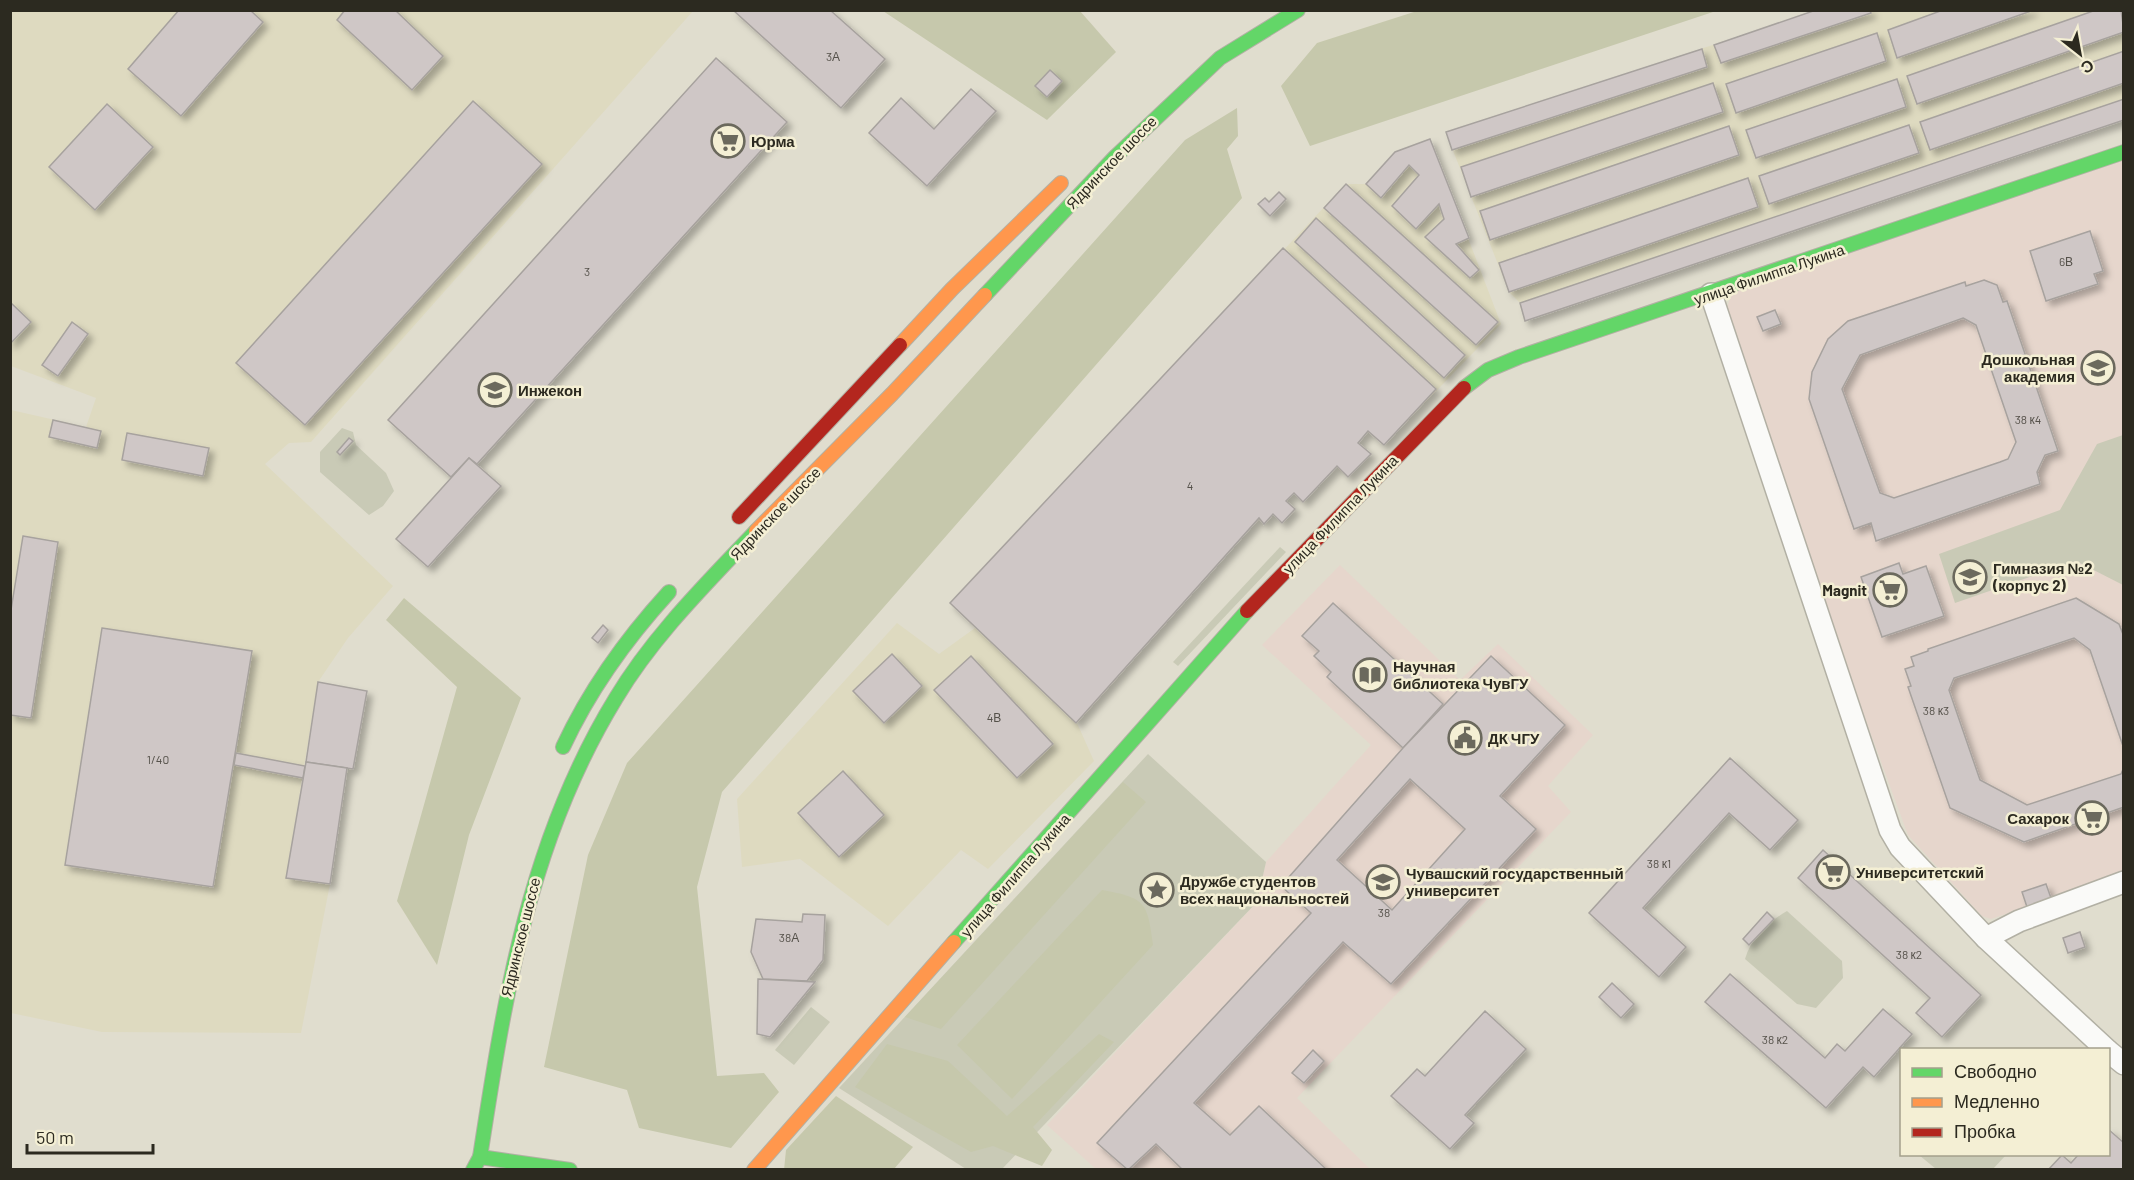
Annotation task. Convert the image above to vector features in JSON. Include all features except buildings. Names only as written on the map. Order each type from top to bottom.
[{"type":"main road","name":"Ядринское шоссе","points":[[465,1163],[480,1157],[502,1012],[529,895],[546,841],[572,779],[616,697],[658,639],[754,532],[892,394],[1115,157],[1163,109],[1220,58],[1298,10]]},
{"type":"main road","name":"улица Филиппа Лукина","points":[[754,1170],[1228,630],[1454,396],[1488,370],[1519,357],[1711,294],[2124,152]]},
{"type":"main road","name":"Ядринское шоссе","points":[[754,532],[734,522],[952,289],[1070,175]]},
{"type":"main road","points":[[557,762],[585,705],[604,674],[638,628],[677,583]]},
{"type":"main road","points":[[465,1163],[480,1157],[570,1170]]},
{"type":"street","points":[[1711,294],[1890,830],[1900,847],[1986,938],[2106,1048]]},
{"type":"street","points":[[1986,938],[2019,921],[2124,882]]},
{"type":"street","points":[[2110,1052],[2124,1064]]},
{"type":"shaded area","points":[[11,11],[693,11],[311,442],[289,443],[265,464],[393,586],[348,638],[318,682],[286,877],[330,884],[301,1033],[102,1032],[11,1013],[11,410],[86,427],[96,398],[11,366]]},
{"type":"shaded area","points":[[1816,11],[2123,11],[2123,120],[1525,321],[1520,303],[1509,292],[1446,133]]},
{"type":"shaded area","points":[[1430,139],[1501,324],[1384,445],[1368,432],[1358,443],[1371,454],[1348,477],[1336,467],[1294,493],[1287,501],[1295,509],[1282,523],[1273,514],[1264,524],[1258,519],[1077,723],[1094,761],[988,869],[961,850],[888,926],[800,859],[742,867],[737,799],[897,623],[939,654],[975,628],[950,603],[1346,184],[1366,184],[1395,152]]},
{"type":"shaded area","name":"Гимназия №2 (корпус 2)","points":[[2123,161],[2123,874],[1991,919],[1982,916],[1908,835],[1844,661],[1770,439],[1725,313],[1732,293]]},
{"type":"shaded area","name":"Чувашский государственный университет","points":[[1340,565],[1460,680],[1498,644],[1593,735],[1548,786],[1571,812],[1297,1098],[1370,1169],[1096,1169],[1047,1125],[1257,902],[1266,862],[1371,745],[1262,645]]},
{"type":"green space","points":[[883,11],[1080,11],[1116,52],[1047,120]]},
{"type":"green space","points":[[1417,11],[1716,11],[1310,146],[1281,86],[1317,43]]},
{"type":"green space","points":[[1237,108],[1238,136],[1227,149],[1242,198],[722,792],[697,887],[717,1076],[764,1073],[779,1092],[731,1148],[639,1128],[627,1090],[544,1067],[588,855],[627,763],[1185,140]]},
{"type":"green space","points":[[342,428],[353,432],[356,445],[386,473],[394,491],[383,506],[369,515],[320,472],[320,452]]},
{"type":"green space","points":[[2123,435],[2123,585],[2076,561],[1955,603],[1939,554],[2060,510],[2097,444]]},
{"type":"green space","points":[[1280,547],[1286,552],[1178,666],[1173,662]]},
{"type":"green space","points":[[404,598],[521,698],[469,835],[437,965],[397,901],[457,687],[386,620]]},
{"type":"green space","points":[[1148,754],[1266,862],[1257,902],[1002,1169],[966,1169],[839,1088]]},
{"type":"green space","points":[[1123,782],[1146,802],[941,1029],[905,1017]]},
{"type":"green space","points":[[1102,890],[1128,896],[1142,904],[1149,919],[1153,945],[1012,1099],[957,1045]]},
{"type":"green space","points":[[1787,911],[1842,961],[1843,978],[1816,1008],[1797,1004],[1745,959],[1751,944],[1761,931]]},
{"type":"green space","points":[[811,1007],[830,1022],[794,1065],[775,1050]]},
{"type":"green space","points":[[1099,1034],[1114,1042],[1033,1127],[1052,1150],[1042,1166],[993,1146],[971,1152],[855,1087],[887,1044],[948,1061],[1007,1116]]},
{"type":"green space","points":[[836,1096],[913,1147],[894,1169],[784,1170],[786,1150]]},
{"type":"green space","points":[[1920,1156],[2005,1156],[1992,1170],[1936,1169]]},
{"type":"traffic: fast","points":[[985,295],[1115,157],[1220,58],[1298,10]]},
{"type":"traffic: fast","points":[[1464,388],[1488,370],[1519,357],[2124,152]]},
{"type":"traffic: fast","points":[[473,1170],[480,1157],[511,978],[525,920],[541,863],[586,752],[616,698],[647,653],[700,590],[756,531]]},
{"type":"traffic: fast","points":[[563,747],[610,665],[669,592]]},
{"type":"traffic: fast","points":[[954,942],[1247,611]]},
{"type":"traffic: fast","points":[[480,1157],[570,1170]]},
{"type":"traffic: slow","points":[[900,345],[952,289],[1061,183]]},
{"type":"traffic: slow","points":[[756,531],[892,394],[985,295]]},
{"type":"traffic: slow","points":[[754,1170],[954,942]]},
{"type":"traffic: jam","points":[[739,517],[900,345]]},
{"type":"traffic: jam","points":[[1247,611],[1464,388]]},
{"type":"place","name":"Юрма","points":[[728,141]]},
{"type":"place","name":"Дошкольная академия","points":[[2098,368]]},
{"type":"place","name":"Инжекон","points":[[495,390]]},
{"type":"place","name":"Гимназия №2 (корпус 2)","points":[[1970,577]]},
{"type":"place","name":"Magnit","points":[[1890,590]]},
{"type":"place","name":"Научная библиотека ЧувГУ","points":[[1370,675]]},
{"type":"place","name":"ДК ЧГУ","points":[[1465,738]]},
{"type":"place","name":"Сахарок","points":[[2092,818]]},
{"type":"place","name":"Университетский","points":[[1833,872]]},
{"type":"place","name":"Чувашский государственный университет","points":[[1383,882]]},
{"type":"place","name":"Дружбе студентов всех национальностей","points":[[1157,890]]}]
